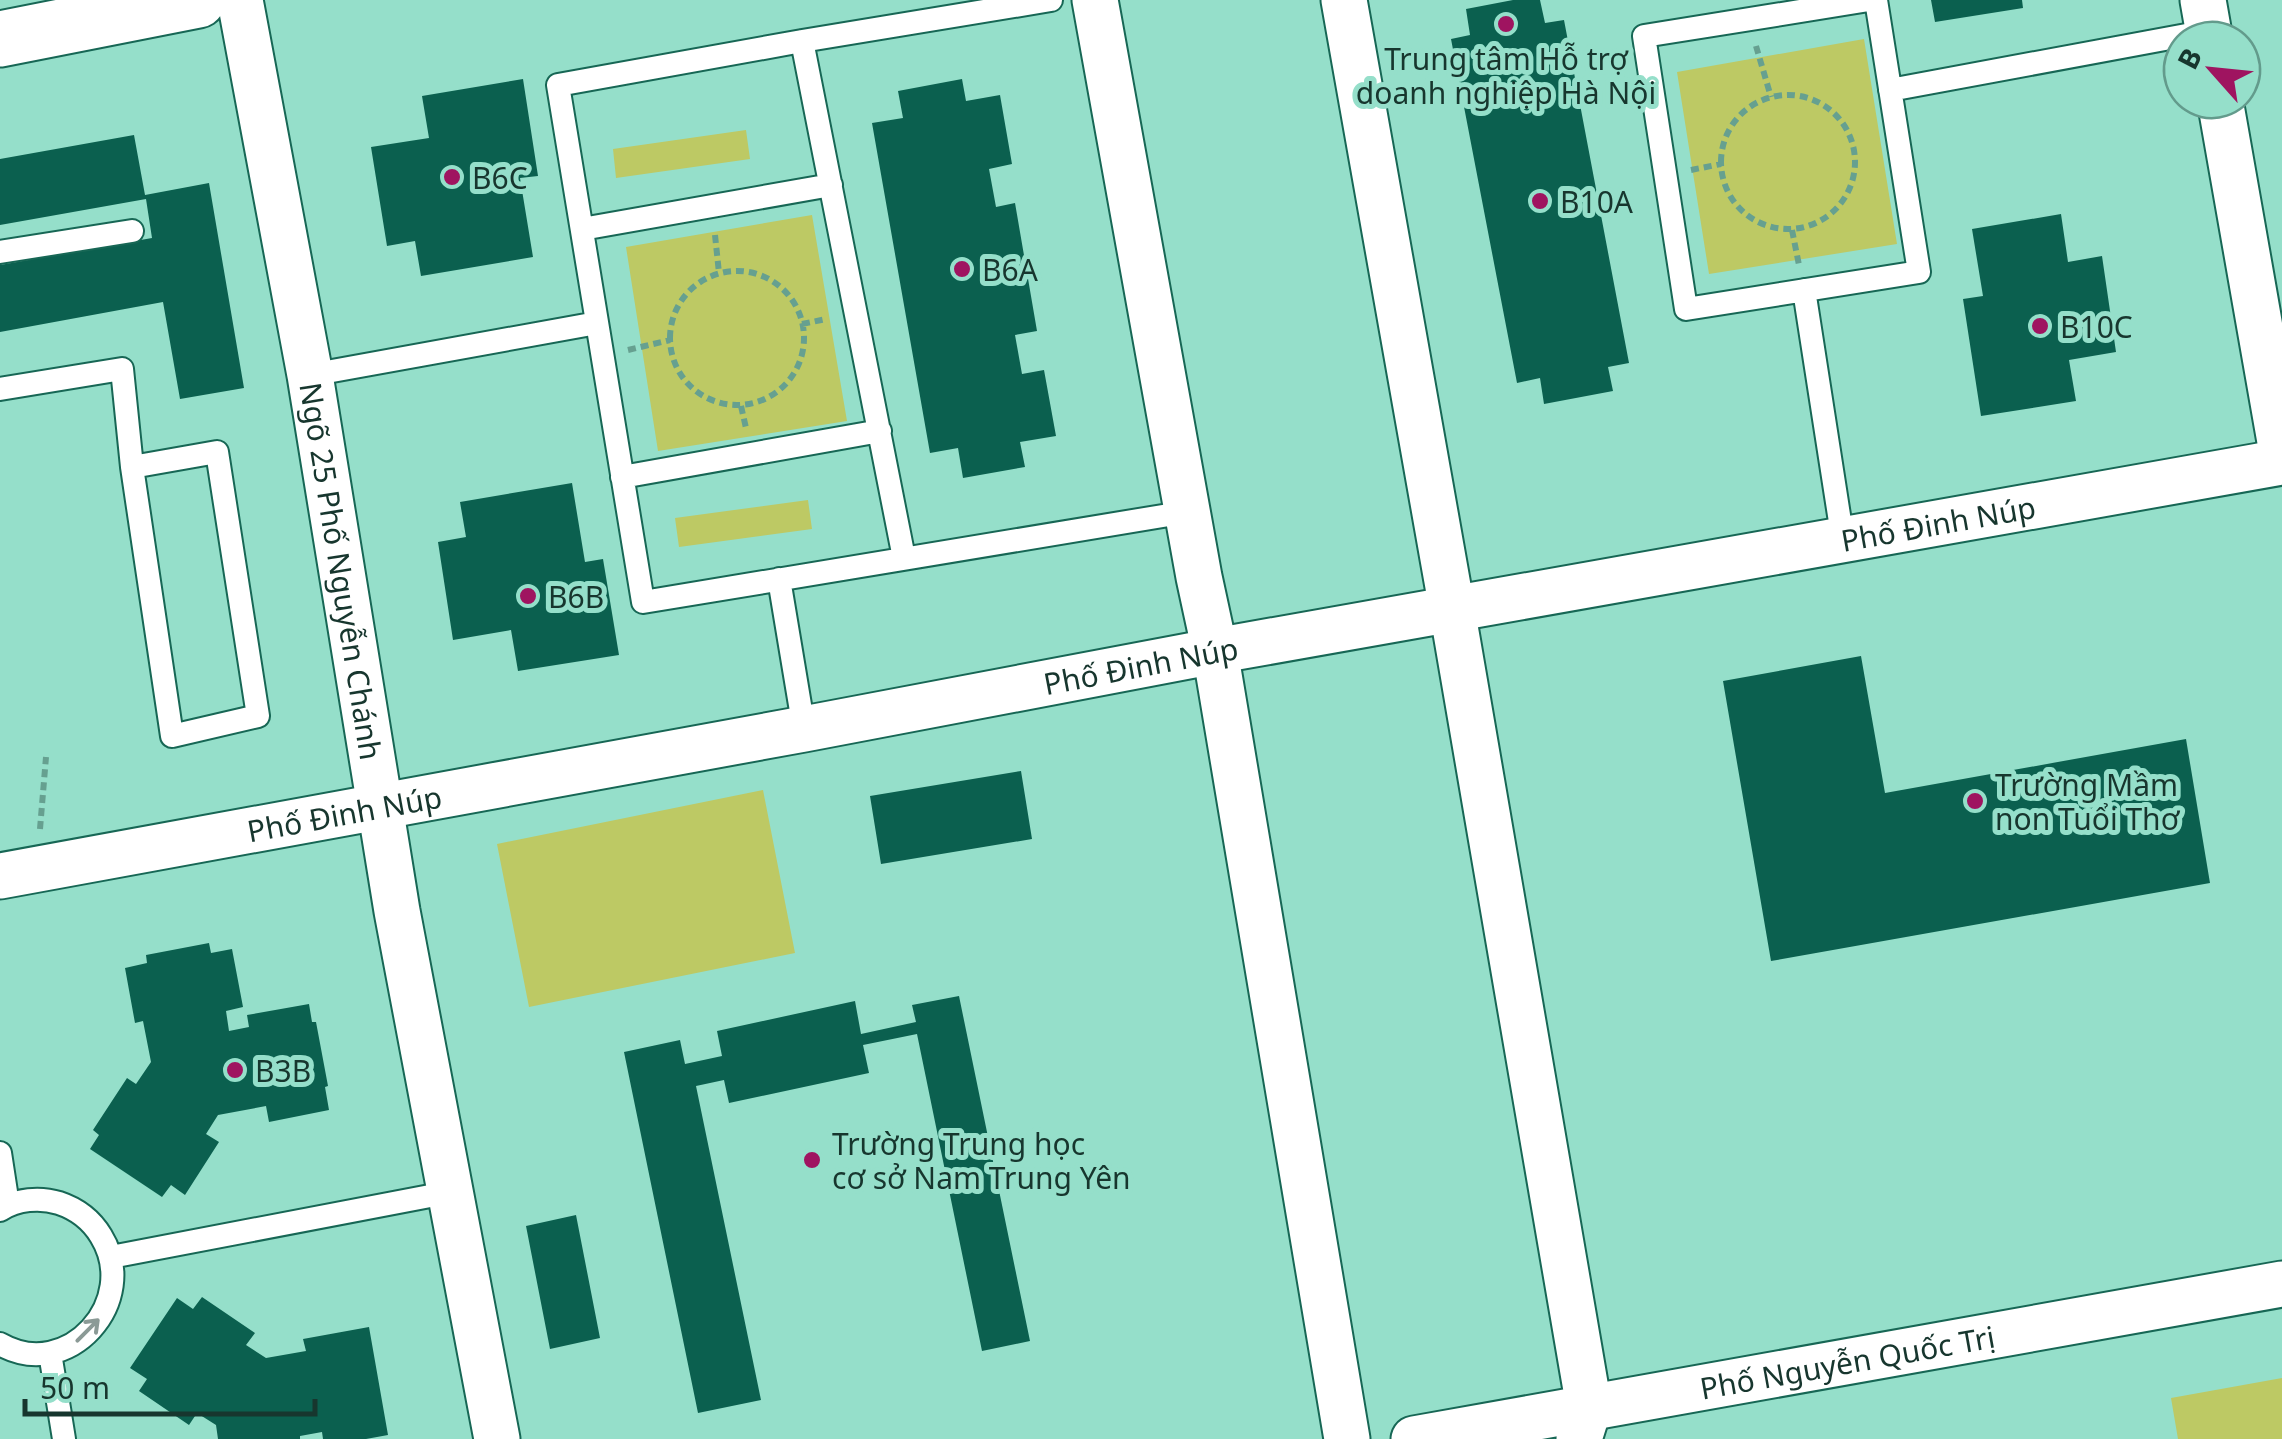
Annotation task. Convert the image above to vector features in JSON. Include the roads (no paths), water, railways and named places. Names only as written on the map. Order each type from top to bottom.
[{"type":"street","points":[[0,39],[198,0]]},
{"type":"street","name":"Ngõ 25 Phố Nguyễn Chánh","points":[[240,0],[310,375],[397,910],[497,1439]]},
{"type":"street","points":[[1095,0],[1187,512],[1216,651],[1347,1439]]},
{"type":"street","points":[[1344,0],[1452,609],[1584,1423]]},
{"type":"street","points":[[2224,120],[2282,453]]},
{"type":"street","name":"Phố Đinh Núp","points":[[0,876],[1216,651],[1452,609],[1646,583],[1843,541],[2282,462]]},
{"type":"street","name":"Phố Nguyễn Quốc Trị","points":[[1414,1439],[1584,1423],[2282,1284]]},
{"type":"lane","points":[[1050,0],[558,85],[644,602],[1187,512]]},
{"type":"lane","points":[[1872,0],[1919,272],[1686,310],[1644,36],[1748,10],[1872,0]]},
{"type":"lane","points":[[1890,90],[2162,33]]},
{"type":"lane","points":[[802,40],[904,558]]},
{"type":"lane","points":[[582,229],[831,185]]},
{"type":"lane","points":[[0,252],[132,231]]},
{"type":"lane","points":[[1804,290],[1843,541]]},
{"type":"lane","points":[[310,375],[597,323]]},
{"type":"lane","points":[[0,389],[122,369],[132,467],[172,736],[258,716],[216,452],[132,467]]},
{"type":"lane","points":[[622,477],[880,432]]},
{"type":"lane","points":[[779,579],[804,730]]},
{"type":"lane","points":[[0,1153],[4,1208],[24,1200],[71,1208],[96,1228],[111,1257],[113,1275],[105,1310],[96,1326],[82,1338],[50,1353],[32,1354],[0,1344]]},
{"type":"lane","points":[[111,1257],[452,1192]]},
{"type":"lane","points":[[50,1353],[64,1439]]},
{"type":"place","name":"Trung tâm Hỗ trợ doanh nghiệp Hà Nội","points":[[1506,24]]},
{"type":"place","name":"B6C","points":[[452,177]]},
{"type":"place","name":"B10A","points":[[1540,201]]},
{"type":"place","name":"B6A","points":[[962,269]]},
{"type":"place","name":"B10C","points":[[2040,326]]},
{"type":"place","name":"B6B","points":[[528,596]]},
{"type":"place","name":"Trường Mầm non Tuổi Thơ","points":[[1975,801]]},
{"type":"place","name":"B3B","points":[[235,1070]]},
{"type":"place","name":"Trường Trung học cơ sở Nam Trung Yên","points":[[812,1160]]}]
